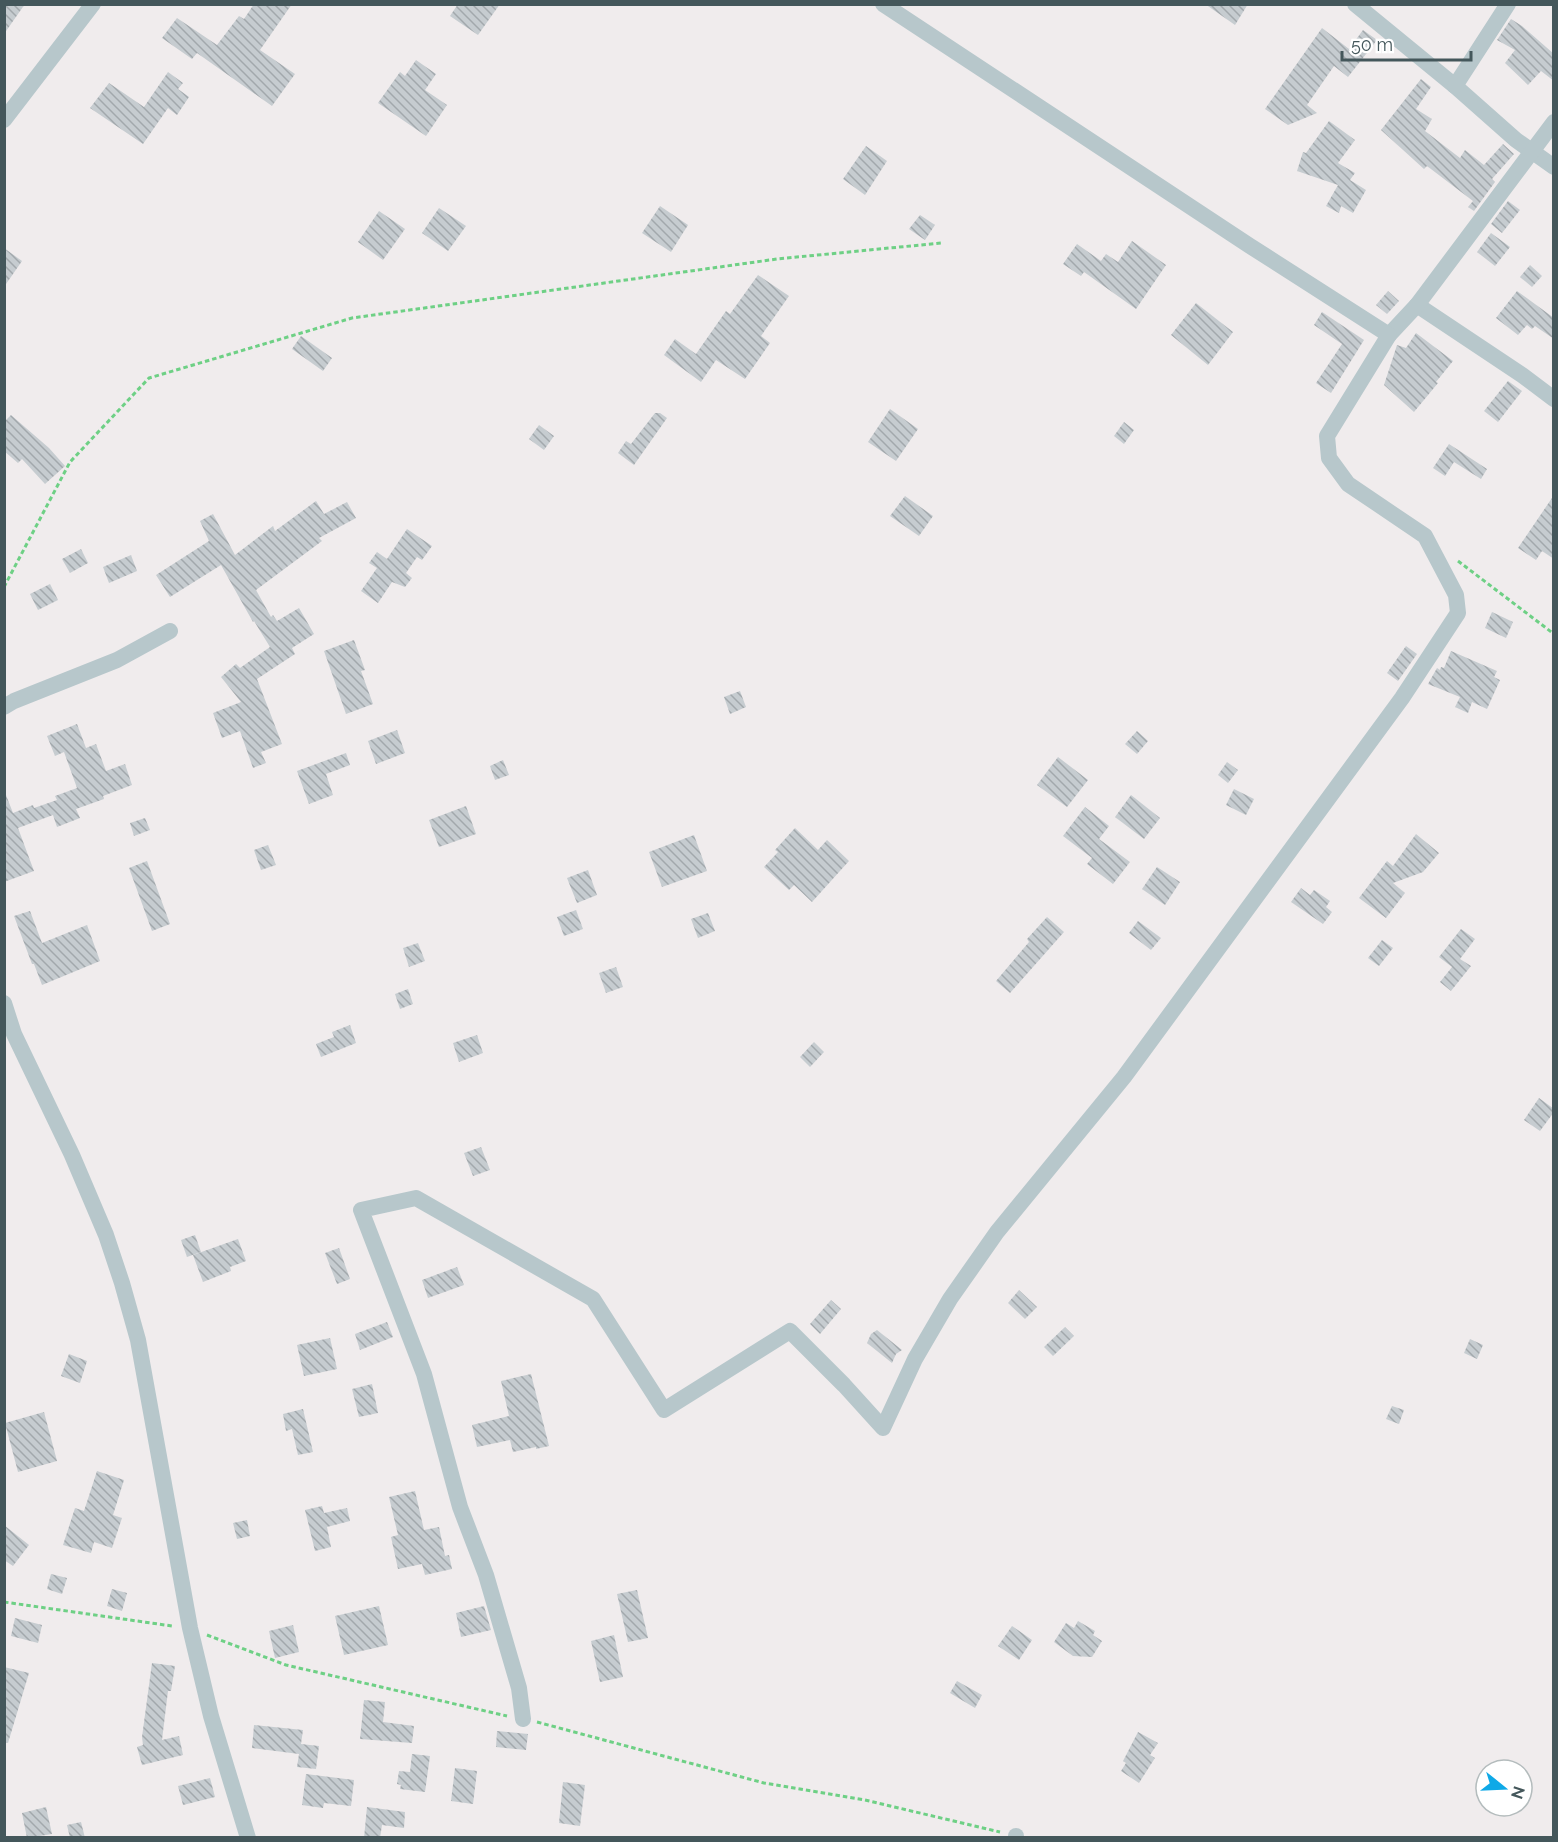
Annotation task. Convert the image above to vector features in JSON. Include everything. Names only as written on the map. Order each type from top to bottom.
[{"type":"street","points":[[4,120],[93,4]]},
{"type":"street","points":[[884,4],[1389,335]]},
{"type":"street","points":[[1355,4],[1455,86],[1516,140],[1554,166]]},
{"type":"street","points":[[1455,86],[1508,4]]},
{"type":"street","points":[[523,1719],[519,1688],[490,1586],[460,1507],[424,1374],[361,1210],[416,1197],[592,1299],[664,1410],[790,1331],[883,1428],[915,1359],[950,1299],[997,1232],[1124,1077],[1402,698],[1458,613],[1456,595],[1425,536],[1348,484],[1329,458],[1327,436],[1389,335],[1417,305],[1554,122]]},
{"type":"street","points":[[1417,305],[1554,399]]},
{"type":"street","points":[[4,707],[117,660],[170,631]]},
{"type":"street","points":[[4,1003],[14,1034],[94,1205],[122,1283],[138,1340],[190,1629],[212,1716],[248,1838]]},
{"type":"path","points":[[4,587],[70,462],[149,378],[352,318],[777,259],[941,243]]},
{"type":"path","points":[[1450,555],[1554,634]]},
{"type":"building","points":[[4,4],[25,4],[4,34]]},
{"type":"building","points":[[254,4],[292,4],[260,50],[295,74],[272,106],[197,53],[192,59],[162,38],[177,18],[217,45],[239,16],[244,19]]},
{"type":"building","points":[[458,4],[500,4],[478,35],[450,16]]},
{"type":"building","points":[[1205,4],[1248,4],[1235,25]]},
{"type":"building","points":[[1511,19],[1554,54],[1554,81],[1541,71],[1528,85],[1505,63],[1515,50],[1497,40]]},
{"type":"building","points":[[1322,28],[1349,49],[1363,30],[1377,40],[1348,77],[1334,66],[1307,105],[1317,113],[1288,125],[1265,109]]},
{"type":"building","points":[[416,60],[436,74],[425,90],[447,105],[426,136],[378,103],[400,72],[405,76]]},
{"type":"building","points":[[168,72],[183,83],[178,89],[189,97],[177,115],[168,108],[143,144],[90,108],[109,83],[144,107]]},
{"type":"building","points":[[1421,79],[1431,87],[1416,109],[1432,119],[1425,131],[1460,158],[1465,150],[1484,165],[1503,144],[1514,154],[1492,179],[1495,182],[1474,211],[1468,207],[1473,201],[1427,166],[1424,169],[1381,130]]},
{"type":"building","points":[[1329,121],[1355,140],[1338,163],[1355,173],[1350,180],[1366,190],[1353,213],[1341,206],[1339,213],[1326,206],[1338,185],[1297,171],[1303,152],[1306,153]]},
{"type":"building","points":[[866,146],[887,161],[865,195],[843,179]]},
{"type":"building","points":[[1508,201],[1520,210],[1502,233],[1491,224]]},
{"type":"building","points":[[660,206],[688,225],[671,252],[642,233]]},
{"type":"building","points":[[439,208],[466,226],[448,251],[422,233]]},
{"type":"building","points":[[379,211],[405,229],[383,260],[358,242]]},
{"type":"building","points":[[920,215],[935,225],[925,240],[909,229]]},
{"type":"building","points":[[1491,233],[1510,247],[1495,266],[1477,252]]},
{"type":"building","points":[[1132,241],[1166,265],[1136,309],[1084,272],[1081,276],[1063,264],[1077,244],[1101,261],[1106,254],[1118,262]]},
{"type":"building","points":[[4,248],[22,261],[4,287]]},
{"type":"building","points":[[1530,265],[1542,276],[1532,287],[1520,277]]},
{"type":"building","points":[[758,275],[789,296],[761,336],[770,343],[745,379],[716,360],[701,382],[664,355],[675,339],[696,354],[726,311],[730,314]]},
{"type":"building","points":[[1388,291],[1399,301],[1387,314],[1376,305]]},
{"type":"building","points":[[1517,291],[1554,318],[1554,339],[1535,326],[1532,329],[1527,325],[1518,335],[1496,318]]},
{"type":"building","points":[[1196,303],[1233,332],[1208,365],[1171,335]]},
{"type":"building","points":[[1322,312],[1364,340],[1331,393],[1316,383],[1342,344],[1314,325]]},
{"type":"building","points":[[1416,333],[1453,361],[1414,412],[1384,385],[1397,345],[1406,348]]},
{"type":"building","points":[[301,336],[332,358],[323,371],[292,349]]},
{"type":"building","points":[[1508,381],[1522,391],[1498,422],[1484,411]]},
{"type":"building","points":[[890,409],[918,429],[896,461],[868,442]]},
{"type":"building","points":[[655,413],[660,413],[667,418],[634,465],[618,453],[626,441],[631,444]]},
{"type":"building","points":[[11,415],[49,448],[65,466],[45,484],[22,459],[18,463],[4,451],[4,422]]},
{"type":"building","points":[[1124,422],[1134,430],[1124,444],[1114,436]]},
{"type":"building","points":[[539,425],[554,436],[544,450],[529,439]]},
{"type":"building","points":[[1449,444],[1487,469],[1481,479],[1454,462],[1445,476],[1433,468]]},
{"type":"building","points":[[1554,495],[1554,559],[1542,551],[1536,560],[1518,548]]},
{"type":"building","points":[[905,496],[933,516],[919,536],[890,516]]},
{"type":"building","points":[[316,501],[324,514],[347,502],[356,518],[319,538],[322,541],[256,590],[271,617],[273,615],[277,621],[299,608],[314,634],[292,648],[295,654],[257,679],[282,744],[261,752],[266,763],[253,768],[240,731],[222,738],[213,713],[241,702],[221,677],[236,664],[240,668],[270,647],[221,565],[170,597],[156,575],[209,541],[200,521],[213,514],[235,555],[273,526],[275,531]]},
{"type":"building","points":[[407,529],[432,546],[422,560],[417,557],[406,573],[412,578],[405,587],[392,582],[378,603],[361,591],[377,568],[369,563],[377,552],[387,559]]},
{"type":"building","points":[[81,549],[88,563],[70,573],[62,559]]},
{"type":"building","points":[[131,555],[137,571],[109,583],[103,567]]},
{"type":"building","points":[[50,584],[58,600],[38,610],[30,594]]},
{"type":"building","points":[[1492,612],[1513,622],[1506,638],[1485,628]]},
{"type":"building","points":[[354,640],[365,670],[361,671],[373,704],[346,714],[324,651]]},
{"type":"building","points":[[1406,646],[1417,654],[1398,681],[1387,673]]},
{"type":"building","points":[[1451,651],[1497,671],[1494,677],[1500,680],[1487,709],[1472,702],[1468,713],[1455,707],[1460,697],[1428,684],[1437,668],[1440,670],[1441,667],[1444,668]]},
{"type":"building","points":[[740,691],[746,707],[730,714],[724,697]]},
{"type":"building","points":[[77,724],[86,748],[96,744],[106,771],[125,764],[132,785],[103,796],[104,799],[76,809],[80,818],[57,827],[53,815],[18,828],[34,871],[4,882],[4,795],[13,813],[33,805],[34,808],[57,800],[55,796],[77,788],[64,752],[55,756],[47,736]]},
{"type":"building","points":[[397,730],[405,753],[376,764],[368,741]]},
{"type":"building","points":[[1137,731],[1148,741],[1137,754],[1125,744]]},
{"type":"building","points":[[346,753],[350,765],[326,774],[333,795],[309,804],[297,771]]},
{"type":"building","points":[[1058,757],[1088,780],[1067,807],[1037,785]]},
{"type":"building","points":[[503,760],[509,775],[495,780],[490,766]]},
{"type":"building","points":[[1227,762],[1238,770],[1228,783],[1218,775]]},
{"type":"building","points":[[1234,789],[1254,799],[1246,815],[1226,805]]},
{"type":"building","points":[[1131,795],[1160,818],[1144,839],[1115,817]]},
{"type":"building","points":[[466,806],[476,834],[439,847],[429,820]]},
{"type":"building","points":[[1085,807],[1109,826],[1099,839],[1130,862],[1113,884],[1087,864],[1092,858],[1063,836]]},
{"type":"building","points":[[145,818],[150,830],[134,836],[130,823]]},
{"type":"building","points":[[795,828],[818,850],[827,840],[849,861],[812,902],[794,885],[789,890],[764,867],[778,852],[775,850]]},
{"type":"building","points":[[1416,834],[1439,853],[1423,872],[1393,883],[1405,893],[1386,918],[1359,898],[1387,861],[1393,866]]},
{"type":"building","points":[[694,835],[707,871],[662,887],[649,852]]},
{"type":"building","points":[[268,845],[276,865],[261,870],[254,850]]},
{"type":"building","points":[[147,861],[170,924],[152,931],[129,868]]},
{"type":"building","points":[[1157,867],[1180,882],[1165,905],[1142,889]]},
{"type":"building","points":[[588,870],[597,895],[577,903],[567,878]]},
{"type":"building","points":[[1301,888],[1310,895],[1314,890],[1330,901],[1326,907],[1332,912],[1323,924],[1291,902]]},
{"type":"building","points":[[576,910],[583,929],[564,936],[557,917]]},
{"type":"building","points":[[30,911],[42,943],[87,925],[100,961],[42,985],[14,916]]},
{"type":"building","points":[[708,913],[715,931],[698,938],[691,919]]},
{"type":"building","points":[[1047,917],[1064,932],[1010,993],[996,981],[1029,942],[1027,939]]},
{"type":"building","points":[[1138,921],[1161,938],[1151,950],[1129,933]]},
{"type":"building","points":[[1461,929],[1475,939],[1460,959],[1471,966],[1451,991],[1440,982],[1452,967],[1439,957]]},
{"type":"building","points":[[1382,940],[1393,948],[1379,966],[1368,958]]},
{"type":"building","points":[[418,943],[425,961],[409,967],[403,948]]},
{"type":"building","points":[[616,967],[623,987],[606,993],[599,973]]},
{"type":"building","points":[[408,989],[413,1004],[400,1009],[395,994]]},
{"type":"building","points":[[350,1025],[356,1043],[321,1057],[316,1044],[334,1037],[332,1032]]},
{"type":"building","points":[[477,1035],[483,1053],[459,1062],[453,1043]]},
{"type":"building","points":[[814,1042],[824,1052],[810,1067],[800,1057]]},
{"type":"building","points":[[1539,1098],[1554,1109],[1540,1131],[1524,1120]]},
{"type":"building","points":[[481,1147],[490,1170],[473,1176],[464,1153]]},
{"type":"building","points":[[195,1235],[201,1252],[187,1257],[181,1240]]},
{"type":"building","points":[[238,1239],[246,1261],[230,1267],[231,1271],[203,1282],[193,1255]]},
{"type":"building","points":[[339,1248],[350,1279],[337,1284],[325,1253]]},
{"type":"building","points":[[457,1267],[464,1285],[428,1298],[422,1280]]},
{"type":"building","points":[[1019,1290],[1037,1307],[1025,1319],[1008,1303]]},
{"type":"building","points":[[831,1300],[841,1309],[820,1334],[810,1324]]},
{"type":"building","points":[[387,1322],[393,1337],[360,1350],[355,1334]]},
{"type":"building","points":[[1065,1327],[1074,1336],[1053,1356],[1044,1347]]},
{"type":"building","points":[[877,1330],[902,1350],[896,1354],[892,1363],[867,1343],[871,1334]]},
{"type":"building","points":[[330,1338],[337,1369],[304,1376],[297,1345]]},
{"type":"building","points":[[1470,1339],[1483,1345],[1477,1359],[1464,1353]]},
{"type":"building","points":[[69,1354],[87,1361],[80,1383],[61,1376]]},
{"type":"building","points":[[531,1374],[549,1446],[513,1452],[510,1440],[477,1447],[472,1425],[509,1416],[501,1381]]},
{"type":"building","points":[[372,1384],[378,1413],[359,1417],[352,1389]]},
{"type":"building","points":[[1392,1406],[1404,1410],[1399,1424],[1386,1419]]},
{"type":"building","points":[[303,1409],[313,1452],[298,1455],[292,1429],[286,1431],[283,1414]]},
{"type":"building","points":[[44,1412],[57,1461],[18,1472],[5,1423]]},
{"type":"building","points":[[97,1471],[124,1480],[113,1515],[122,1518],[112,1548],[94,1542],[91,1553],[63,1545],[75,1508],[84,1511]]},
{"type":"building","points":[[415,1491],[424,1530],[439,1527],[445,1556],[449,1555],[452,1569],[425,1575],[422,1564],[398,1569],[391,1537],[398,1535],[389,1497]]},
{"type":"building","points":[[322,1506],[324,1513],[347,1508],[350,1521],[327,1527],[331,1547],[315,1551],[305,1510]]},
{"type":"building","points":[[247,1520],[250,1536],[237,1539],[233,1523]]},
{"type":"building","points":[[4,1525],[29,1545],[13,1566],[4,1560]]},
{"type":"building","points":[[51,1574],[67,1578],[62,1594],[47,1589]]},
{"type":"building","points":[[112,1589],[127,1593],[122,1611],[107,1606]]},
{"type":"building","points":[[637,1590],[648,1638],[628,1642],[617,1594]]},
{"type":"building","points":[[379,1606],[388,1645],[344,1655],[335,1616]]},
{"type":"building","points":[[484,1606],[491,1630],[461,1637],[456,1613]]},
{"type":"building","points":[[15,1618],[42,1625],[38,1643],[11,1636]]},
{"type":"building","points":[[1078,1621],[1095,1631],[1093,1635],[1102,1641],[1092,1657],[1073,1656],[1054,1642],[1066,1623],[1074,1628]]},
{"type":"building","points":[[293,1625],[299,1652],[275,1658],[269,1631]]},
{"type":"building","points":[[1012,1626],[1032,1640],[1019,1660],[998,1646]]},
{"type":"building","points":[[614,1635],[623,1677],[600,1682],[591,1641]]},
{"type":"building","points":[[152,1663],[175,1666],[171,1691],[168,1691],[162,1740],[179,1736],[183,1755],[142,1765],[137,1747],[143,1745],[142,1737]]},
{"type":"building","points":[[4,1667],[29,1673],[8,1743],[4,1742]]},
{"type":"building","points":[[957,1681],[982,1695],[975,1708],[950,1693]]},
{"type":"building","points":[[364,1700],[385,1702],[383,1722],[414,1726],[412,1743],[360,1739]]},
{"type":"building","points":[[254,1725],[303,1730],[301,1744],[319,1746],[316,1769],[297,1767],[299,1754],[252,1748]]},
{"type":"building","points":[[497,1731],[528,1734],[526,1750],[496,1747]]},
{"type":"building","points":[[1138,1732],[1158,1743],[1150,1755],[1155,1758],[1139,1783],[1121,1771],[1126,1763],[1123,1761]]},
{"type":"building","points":[[412,1754],[430,1756],[425,1792],[400,1789],[401,1785],[397,1784],[399,1771],[410,1772]]},
{"type":"building","points":[[455,1768],[477,1771],[473,1804],[451,1801]]},
{"type":"building","points":[[306,1774],[354,1780],[351,1806],[324,1803],[323,1808],[302,1805]]},
{"type":"building","points":[[210,1778],[215,1797],[183,1805],[178,1786]]},
{"type":"building","points":[[563,1782],[585,1785],[580,1826],[559,1823]]},
{"type":"building","points":[[46,1807],[52,1834],[27,1838],[22,1813]]},
{"type":"building","points":[[367,1807],[405,1812],[404,1828],[382,1825],[380,1838],[364,1838]]},
{"type":"building","points":[[81,1822],[85,1838],[70,1838],[67,1825]]}]
